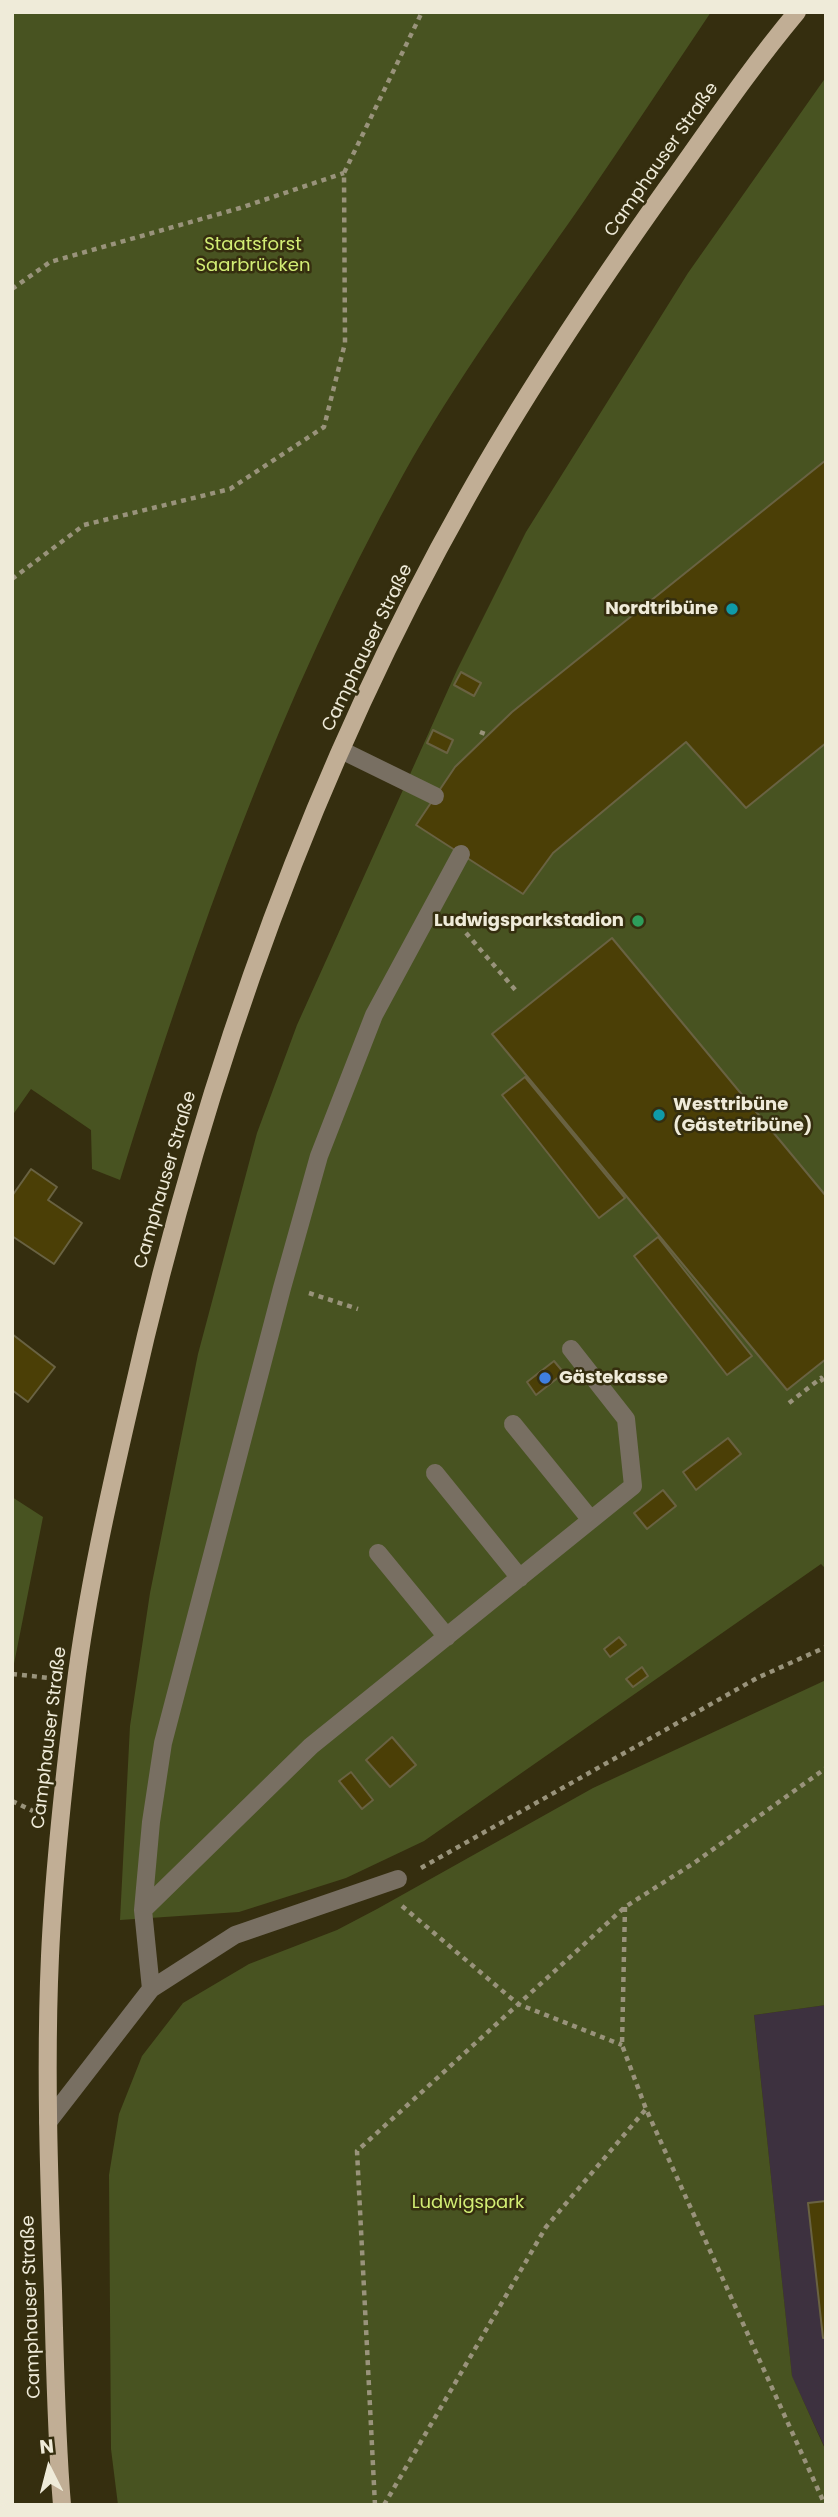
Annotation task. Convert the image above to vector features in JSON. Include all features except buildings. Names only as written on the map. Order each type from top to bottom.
[{"type":"main road","name":"Camphauser Straße","points":[[62,2505],[48,2122],[50,1954],[75,1681],[107,1505],[148,1324],[184,1186],[239,1012],[341,750],[463,503],[532,387],[627,243],[767,48],[797,12]]},
{"type":"lane","points":[[341,750],[435,796]]},
{"type":"lane","points":[[151,1989],[143,1910],[151,1822],[163,1743],[319,1156],[374,1015],[461,854]]},
{"type":"lane","points":[[143,1910],[311,1746],[633,1486],[626,1419],[570,1349]]},
{"type":"lane","points":[[513,1424],[591,1520]]},
{"type":"lane","points":[[435,1473],[520,1578]]},
{"type":"lane","points":[[378,1553],[447,1637]]},
{"type":"lane","points":[[48,2122],[151,1989],[235,1935],[398,1879]]},
{"type":"path","points":[[12,579],[84,525],[230,489],[324,427],[345,343],[344,173],[422,12]]},
{"type":"path","points":[[12,289],[50,262],[240,208],[344,173]]},
{"type":"path","points":[[480,732],[488,735]]},
{"type":"path","points":[[466,933],[517,993]]},
{"type":"path","points":[[305,1292],[358,1309]]},
{"type":"path","points":[[789,1403],[821,1378],[826,1386]]},
{"type":"path","points":[[398,1879],[439,1859],[757,1678],[826,1647]]},
{"type":"path","points":[[12,1674],[75,1681]]},
{"type":"path","points":[[376,2505],[357,2151],[625,1907],[694,1863],[826,1768]]},
{"type":"path","points":[[377,1885],[518,2004],[622,2045]]},
{"type":"path","points":[[625,1907],[622,2045],[646,2109],[825,2505]]},
{"type":"path","points":[[384,2505],[546,2227],[646,2109]]},
{"type":"shaded area","points":[[826,2005],[826,2450],[792,2377],[754,2015]]},
{"type":"green space","name":"Staatsforst Saarbrücken","points":[[12,12],[711,12],[467,371],[423,440],[359,559],[317,645],[244,820],[179,999],[120,1180],[92,1169],[91,1130],[31,1089],[12,1116]]},
{"type":"green space","points":[[826,77],[826,1569],[821,1564],[424,1841],[346,1878],[239,1912],[120,1920],[130,1726],[150,1593],[198,1354],[257,1133],[297,1025],[457,670],[526,532],[688,273]]},
{"type":"green space","points":[[12,1497],[43,1517],[12,1674]]},
{"type":"green space","name":"Ludwigspark","points":[[826,1680],[826,2005],[754,2015],[792,2376],[826,2451],[826,2505],[118,2505],[111,2449],[109,2175],[119,2114],[142,2056],[183,2003],[249,1964],[337,1930],[593,1788]]},
{"type":"place","name":"Nordtribüne","points":[[732,609]]},
{"type":"place","name":"Ludwigsparkstadion","points":[[638,921]]},
{"type":"place","name":"Westtribüne (Gästetribüne)","points":[[659,1115]]},
{"type":"place","name":"Gästekasse","points":[[545,1378]]}]
